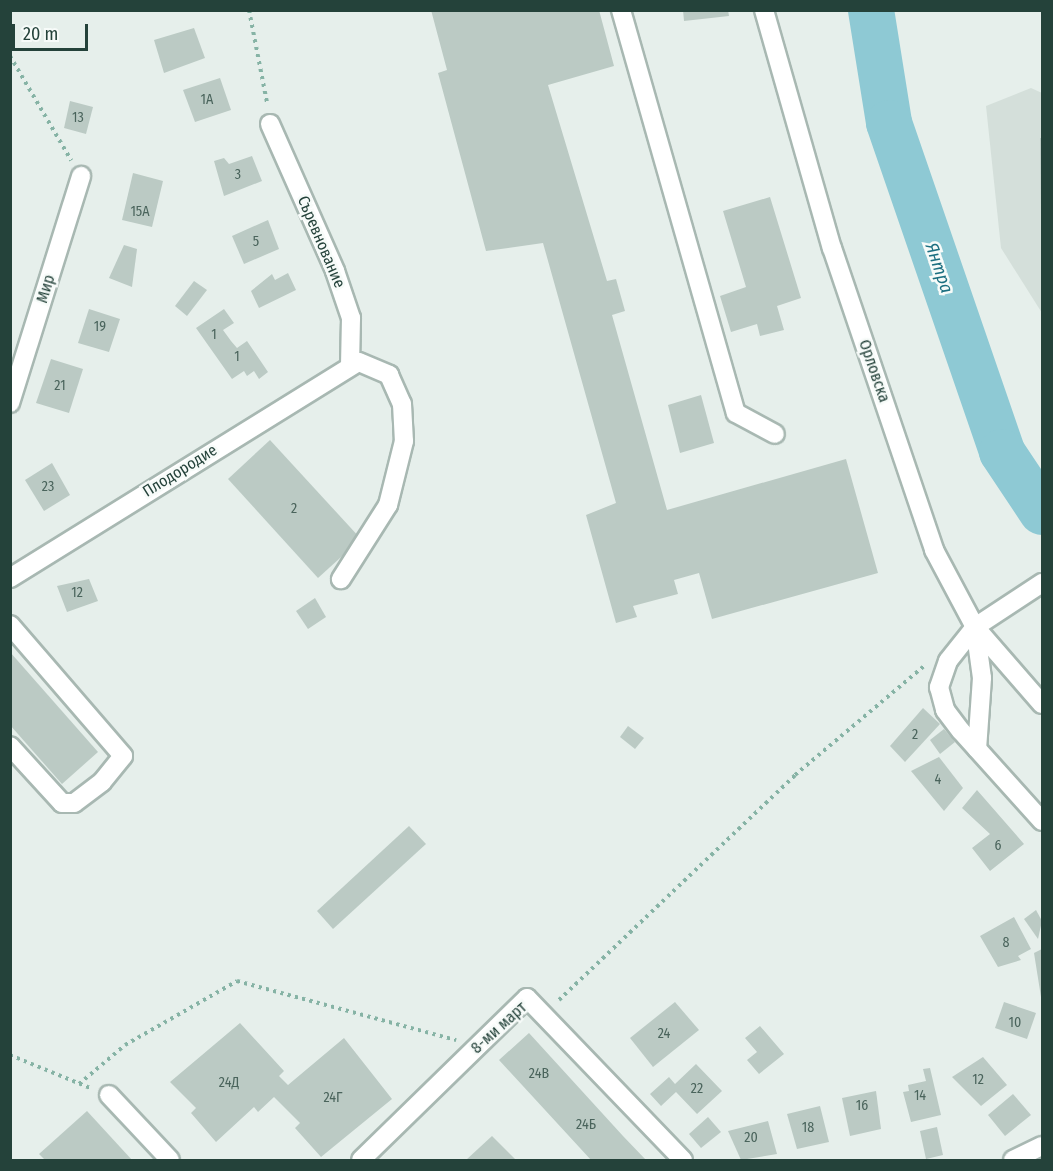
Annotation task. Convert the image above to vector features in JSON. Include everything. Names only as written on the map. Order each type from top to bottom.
[{"type":"street","points":[[621,10],[736,413],[775,434]]},
{"type":"street","name":"Орловска","points":[[764,10],[832,248],[934,550],[975,627],[1042,704]]},
{"type":"street","name":"Съревнование","points":[[270,124],[335,271],[351,318],[350,364]]},
{"type":"street","name":"Мир","points":[[10,403],[81,176]]},
{"type":"street","points":[[341,579],[388,505],[404,441],[402,404],[389,375],[373,364],[350,364]]},
{"type":"street","name":"Плодородие","points":[[10,578],[350,364]]},
{"type":"street","points":[[1036,587],[975,627],[948,661],[939,687],[945,710],[1042,821]]},
{"type":"street","points":[[10,625],[123,756],[119,767],[93,789],[74,803],[62,803],[10,746]]},
{"type":"street","points":[[975,627],[982,678],[977,748]]},
{"type":"street","name":"8-ми март","points":[[361,1161],[527,998],[683,1161]]},
{"type":"street","points":[[109,1095],[170,1161]]},
{"type":"street","points":[[1013,1161],[1042,1146]]},
{"type":"path","points":[[249,10],[270,124]]},
{"type":"path","points":[[10,57],[81,176]]},
{"type":"path","points":[[543,1015],[917,667],[948,661]]},
{"type":"path","points":[[10,1055],[79,1084],[125,1045],[237,981],[478,1046]]},
{"type":"shaded area","points":[[1031,88],[1042,93],[1042,313],[1001,248],[986,106]]},
{"type":"building","points":[[431,10],[599,10],[614,66],[548,85],[607,281],[616,279],[625,311],[612,315],[667,510],[846,459],[878,573],[712,619],[699,573],[674,580],[678,594],[633,606],[637,617],[616,623],[586,515],[616,503],[543,243],[486,251],[438,73],[447,70]]},
{"type":"building","points":[[683,10],[728,10],[729,16],[684,21]]},
{"type":"building","points":[[194,28],[205,58],[164,73],[154,40]]},
{"type":"building","points":[[220,78],[231,110],[195,122],[183,90]]},
{"type":"building","points":[[70,101],[93,107],[86,134],[64,128]]},
{"type":"building","points":[[1040,138],[1042,138],[1042,216],[1041,216]]},
{"type":"building","points":[[252,156],[262,181],[224,196],[214,161],[224,158],[229,164]]},
{"type":"building","points":[[133,173],[163,181],[152,227],[122,220]]},
{"type":"building","points":[[770,197],[801,298],[777,306],[784,330],[760,336],[757,324],[731,332],[720,296],[746,287],[723,211]]},
{"type":"building","points":[[268,220],[279,249],[244,264],[232,236]]},
{"type":"building","points":[[124,245],[137,249],[132,287],[109,278]]},
{"type":"building","points":[[288,273],[296,290],[259,308],[251,291],[272,274],[275,280]]},
{"type":"building","points":[[194,281],[207,290],[187,316],[175,306]]},
{"type":"building","points":[[89,309],[120,319],[109,352],[78,343]]},
{"type":"building","points":[[224,309],[234,323],[223,330],[237,348],[247,341],[268,372],[259,379],[254,371],[247,376],[244,371],[232,379],[196,328]]},
{"type":"building","points":[[51,359],[83,369],[69,413],[36,403]]},
{"type":"building","points":[[701,395],[714,443],[680,453],[668,405]]},
{"type":"building","points":[[270,440],[361,539],[318,578],[228,479]]},
{"type":"building","points":[[52,463],[70,495],[44,511],[25,480]]},
{"type":"building","points":[[89,579],[98,601],[67,612],[57,586]]},
{"type":"building","points":[[315,598],[326,617],[308,629],[296,611]]},
{"type":"building","points":[[10,652],[98,752],[62,784],[10,725]]},
{"type":"building","points":[[923,708],[940,724],[905,762],[890,746]]},
{"type":"building","points":[[628,726],[644,738],[635,749],[620,737]]},
{"type":"building","points":[[944,729],[955,742],[940,754],[930,740]]},
{"type":"building","points":[[939,757],[963,788],[944,811],[911,771]]},
{"type":"building","points":[[977,790],[1024,844],[990,871],[972,848],[990,834],[962,808]]},
{"type":"building","points":[[409,826],[426,844],[333,929],[317,911]]},
{"type":"building","points":[[1036,910],[1042,921],[1038,939],[1024,919]]},
{"type":"building","points":[[1014,917],[1031,949],[1018,956],[1021,960],[998,967],[980,936]]},
{"type":"building","points":[[1042,949],[1042,997],[1041,997],[1034,953]]},
{"type":"building","points":[[675,1002],[699,1030],[653,1067],[630,1038]]},
{"type":"building","points":[[1004,1002],[1036,1013],[1027,1039],[995,1028]]},
{"type":"building","points":[[240,1023],[284,1071],[279,1076],[288,1085],[344,1038],[392,1099],[321,1157],[295,1128],[300,1123],[274,1097],[258,1112],[254,1107],[216,1142],[191,1113],[196,1108],[170,1082]]},
{"type":"building","points":[[760,1026],[784,1054],[759,1074],[747,1060],[757,1052],[745,1038]]},
{"type":"building","points":[[529,1033],[646,1160],[591,1160],[499,1060]]},
{"type":"building","points":[[983,1057],[1007,1085],[981,1106],[952,1077]]},
{"type":"building","points":[[696,1064],[722,1091],[697,1114],[676,1092],[661,1106],[650,1094],[669,1077],[675,1084]]},
{"type":"building","points":[[930,1068],[941,1115],[911,1122],[903,1092],[909,1091],[908,1085],[926,1081],[923,1069]]},
{"type":"building","points":[[876,1091],[881,1129],[850,1136],[842,1098]]},
{"type":"building","points":[[1013,1094],[1031,1115],[1005,1136],[988,1115]]},
{"type":"building","points":[[820,1106],[829,1142],[797,1149],[787,1114]]},
{"type":"building","points":[[87,1111],[132,1160],[45,1160],[39,1154]]},
{"type":"building","points":[[708,1117],[721,1132],[701,1148],[689,1134]]},
{"type":"building","points":[[768,1121],[777,1154],[741,1160],[728,1131]]},
{"type":"building","points":[[937,1127],[943,1155],[926,1159],[920,1131]]},
{"type":"building","points":[[492,1136],[516,1160],[466,1160]]},
{"type":"waterway","name":"Янтра","points":[[871,10],[889,123],[1002,452],[1042,512]]}]
